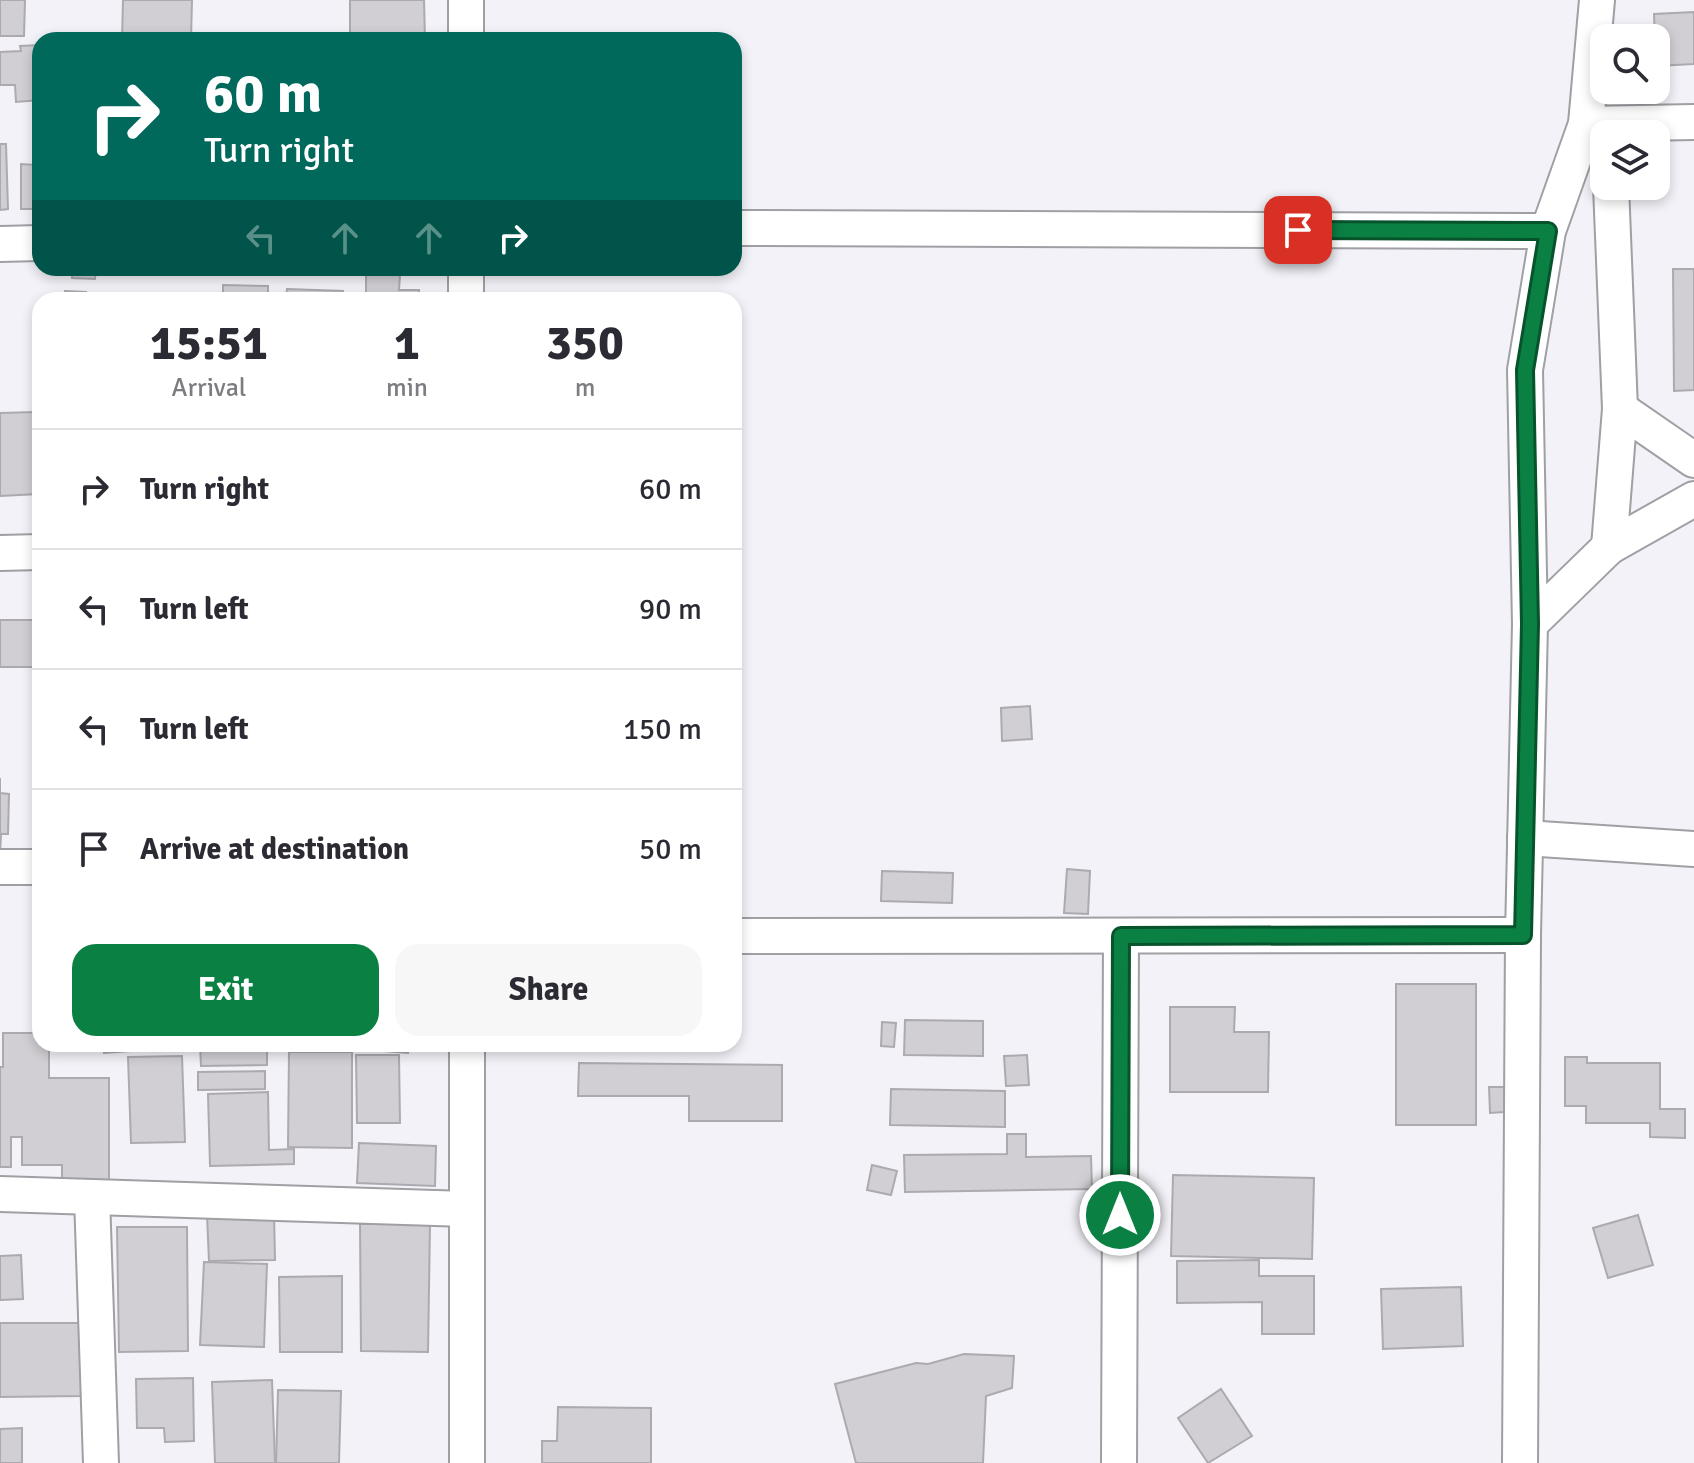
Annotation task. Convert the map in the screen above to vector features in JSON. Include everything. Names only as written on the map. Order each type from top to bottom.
[{"type":"street","points":[[466,0],[466,32]]},
{"type":"street","points":[[1597,0],[1601,120]]},
{"type":"street","points":[[1670,123],[1694,122]]},
{"type":"street","points":[[1520,1463],[1523,935],[1530,624],[1525,370],[1548,231],[1590,149]]},
{"type":"street","points":[[1609,547],[1620,409],[1612,200]]},
{"type":"street","points":[[742,228],[1548,231]]},
{"type":"street","points":[[0,244],[32,243]]},
{"type":"street","points":[[1620,409],[1694,460]]},
{"type":"street","points":[[1530,624],[1609,547],[1694,499]]},
{"type":"street","points":[[0,553],[32,552]]},
{"type":"street","points":[[1525,838],[1694,849]]},
{"type":"street","points":[[0,867],[32,867]]},
{"type":"street","points":[[742,936],[1523,935]]},
{"type":"street","points":[[1119,1463],[1121,936]]},
{"type":"street","points":[[467,1052],[467,1463]]},
{"type":"street","points":[[0,1194],[467,1209]]},
{"type":"street","points":[[92,1197],[101,1463]]},
{"type":"building","points":[[0,0],[25,0],[24,36],[0,36]]},
{"type":"building","points":[[123,0],[192,0],[191,32],[122,32]]},
{"type":"building","points":[[350,0],[424,0],[425,32],[350,32]]},
{"type":"building","points":[[1694,12],[1694,64],[1670,65],[1670,24],[1654,24],[1654,14]]},
{"type":"building","points":[[32,45],[32,101],[16,102],[15,85],[0,85],[0,52],[21,51],[20,46]]},
{"type":"building","points":[[0,144],[6,144],[8,209],[0,210]]},
{"type":"building","points":[[21,164],[32,165],[32,209],[21,209]]},
{"type":"building","points":[[1673,269],[1694,269],[1694,390],[1674,391]]},
{"type":"building","points":[[72,276],[95,276],[95,279]]},
{"type":"building","points":[[366,276],[400,276],[399,290],[419,290],[419,292],[366,292]]},
{"type":"building","points":[[223,285],[268,286],[268,292],[223,292]]},
{"type":"building","points":[[287,289],[343,291],[343,292],[287,292]]},
{"type":"building","points":[[32,412],[32,494],[0,496],[0,413]]},
{"type":"building","points":[[0,620],[32,620],[32,667],[0,667]]},
{"type":"building","points":[[1030,706],[1032,739],[1002,741],[1001,708]]},
{"type":"building","points":[[0,793],[9,794],[8,834],[1,834],[0,856]]},
{"type":"building","points":[[1067,869],[1090,871],[1088,914],[1064,913]]},
{"type":"building","points":[[882,871],[953,873],[952,903],[881,901]]},
{"type":"building","points":[[1396,984],[1476,984],[1476,1125],[1396,1125]]},
{"type":"building","points":[[1170,1007],[1235,1007],[1234,1032],[1269,1032],[1268,1092],[1170,1092]]},
{"type":"building","points":[[905,1020],[983,1021],[983,1056],[904,1055]]},
{"type":"building","points":[[882,1022],[896,1023],[894,1047],[881,1046]]},
{"type":"building","points":[[3,1033],[32,1033],[32,1052],[49,1052],[49,1078],[109,1078],[109,1181],[62,1181],[62,1165],[22,1165],[22,1137],[11,1137],[11,1167],[0,1167],[0,1067],[3,1067]]},
{"type":"building","points":[[200,1052],[267,1052],[267,1065],[201,1066]]},
{"type":"building","points":[[289,1052],[352,1052],[352,1148],[288,1147]]},
{"type":"building","points":[[356,1055],[399,1055],[400,1123],[357,1123]]},
{"type":"building","points":[[1027,1055],[1029,1085],[1006,1086],[1004,1056]]},
{"type":"building","points":[[182,1056],[185,1142],[131,1143],[128,1057]]},
{"type":"building","points":[[1565,1057],[1587,1057],[1587,1063],[1660,1063],[1660,1109],[1685,1109],[1685,1138],[1650,1137],[1650,1123],[1586,1123],[1586,1106],[1565,1106]]},
{"type":"building","points":[[579,1063],[782,1065],[782,1121],[689,1121],[689,1096],[578,1096]]},
{"type":"building","points":[[265,1071],[265,1089],[198,1090],[198,1072]]},
{"type":"building","points":[[1489,1087],[1504,1087],[1504,1112],[1490,1113]]},
{"type":"building","points":[[891,1089],[1005,1091],[1005,1127],[890,1125]]},
{"type":"building","points":[[268,1092],[269,1150],[294,1149],[294,1164],[210,1166],[208,1094]]},
{"type":"building","points":[[1007,1134],[1026,1134],[1026,1157],[1091,1156],[1092,1189],[905,1192],[904,1155],[1007,1154]]},
{"type":"building","points":[[359,1143],[436,1146],[435,1186],[357,1183]]},
{"type":"building","points":[[872,1165],[897,1171],[891,1195],[867,1190]]},
{"type":"building","points":[[1173,1175],[1314,1178],[1312,1259],[1171,1256]]},
{"type":"building","points":[[274,1214],[275,1260],[209,1261],[207,1215]]},
{"type":"building","points":[[1638,1215],[1653,1265],[1608,1278],[1593,1228]]},
{"type":"building","points":[[360,1224],[430,1224],[428,1352],[361,1351]]},
{"type":"building","points":[[117,1227],[187,1227],[188,1351],[119,1352]]},
{"type":"building","points":[[21,1255],[23,1299],[0,1300],[0,1256]]},
{"type":"building","points":[[1259,1260],[1259,1276],[1314,1276],[1314,1334],[1262,1334],[1262,1302],[1177,1303],[1177,1261]]},
{"type":"building","points":[[204,1262],[267,1264],[264,1347],[200,1345]]},
{"type":"building","points":[[342,1276],[342,1352],[280,1352],[279,1277]]},
{"type":"building","points":[[1461,1287],[1463,1346],[1383,1349],[1381,1289]]},
{"type":"building","points":[[0,1323],[81,1323],[81,1396],[0,1397]]},
{"type":"building","points":[[964,1354],[1014,1356],[1012,1388],[986,1396],[983,1463],[856,1463],[835,1384]]},
{"type":"building","points":[[193,1378],[194,1441],[165,1442],[164,1428],[137,1428],[136,1379]]},
{"type":"building","points":[[272,1380],[275,1463],[215,1463],[212,1382]]},
{"type":"building","points":[[1221,1389],[1252,1436],[1208,1463],[1178,1418]]},
{"type":"building","points":[[278,1390],[341,1391],[339,1463],[276,1463]]},
{"type":"building","points":[[558,1407],[651,1408],[651,1463],[542,1463],[542,1441],[557,1441]]},
{"type":"building","points":[[22,1428],[22,1463],[0,1463],[0,1429]]},
{"type":"route","points":[[1120,1215],[1121,936],[1523,935],[1530,624],[1525,370],[1548,231],[1298,230]]}]
